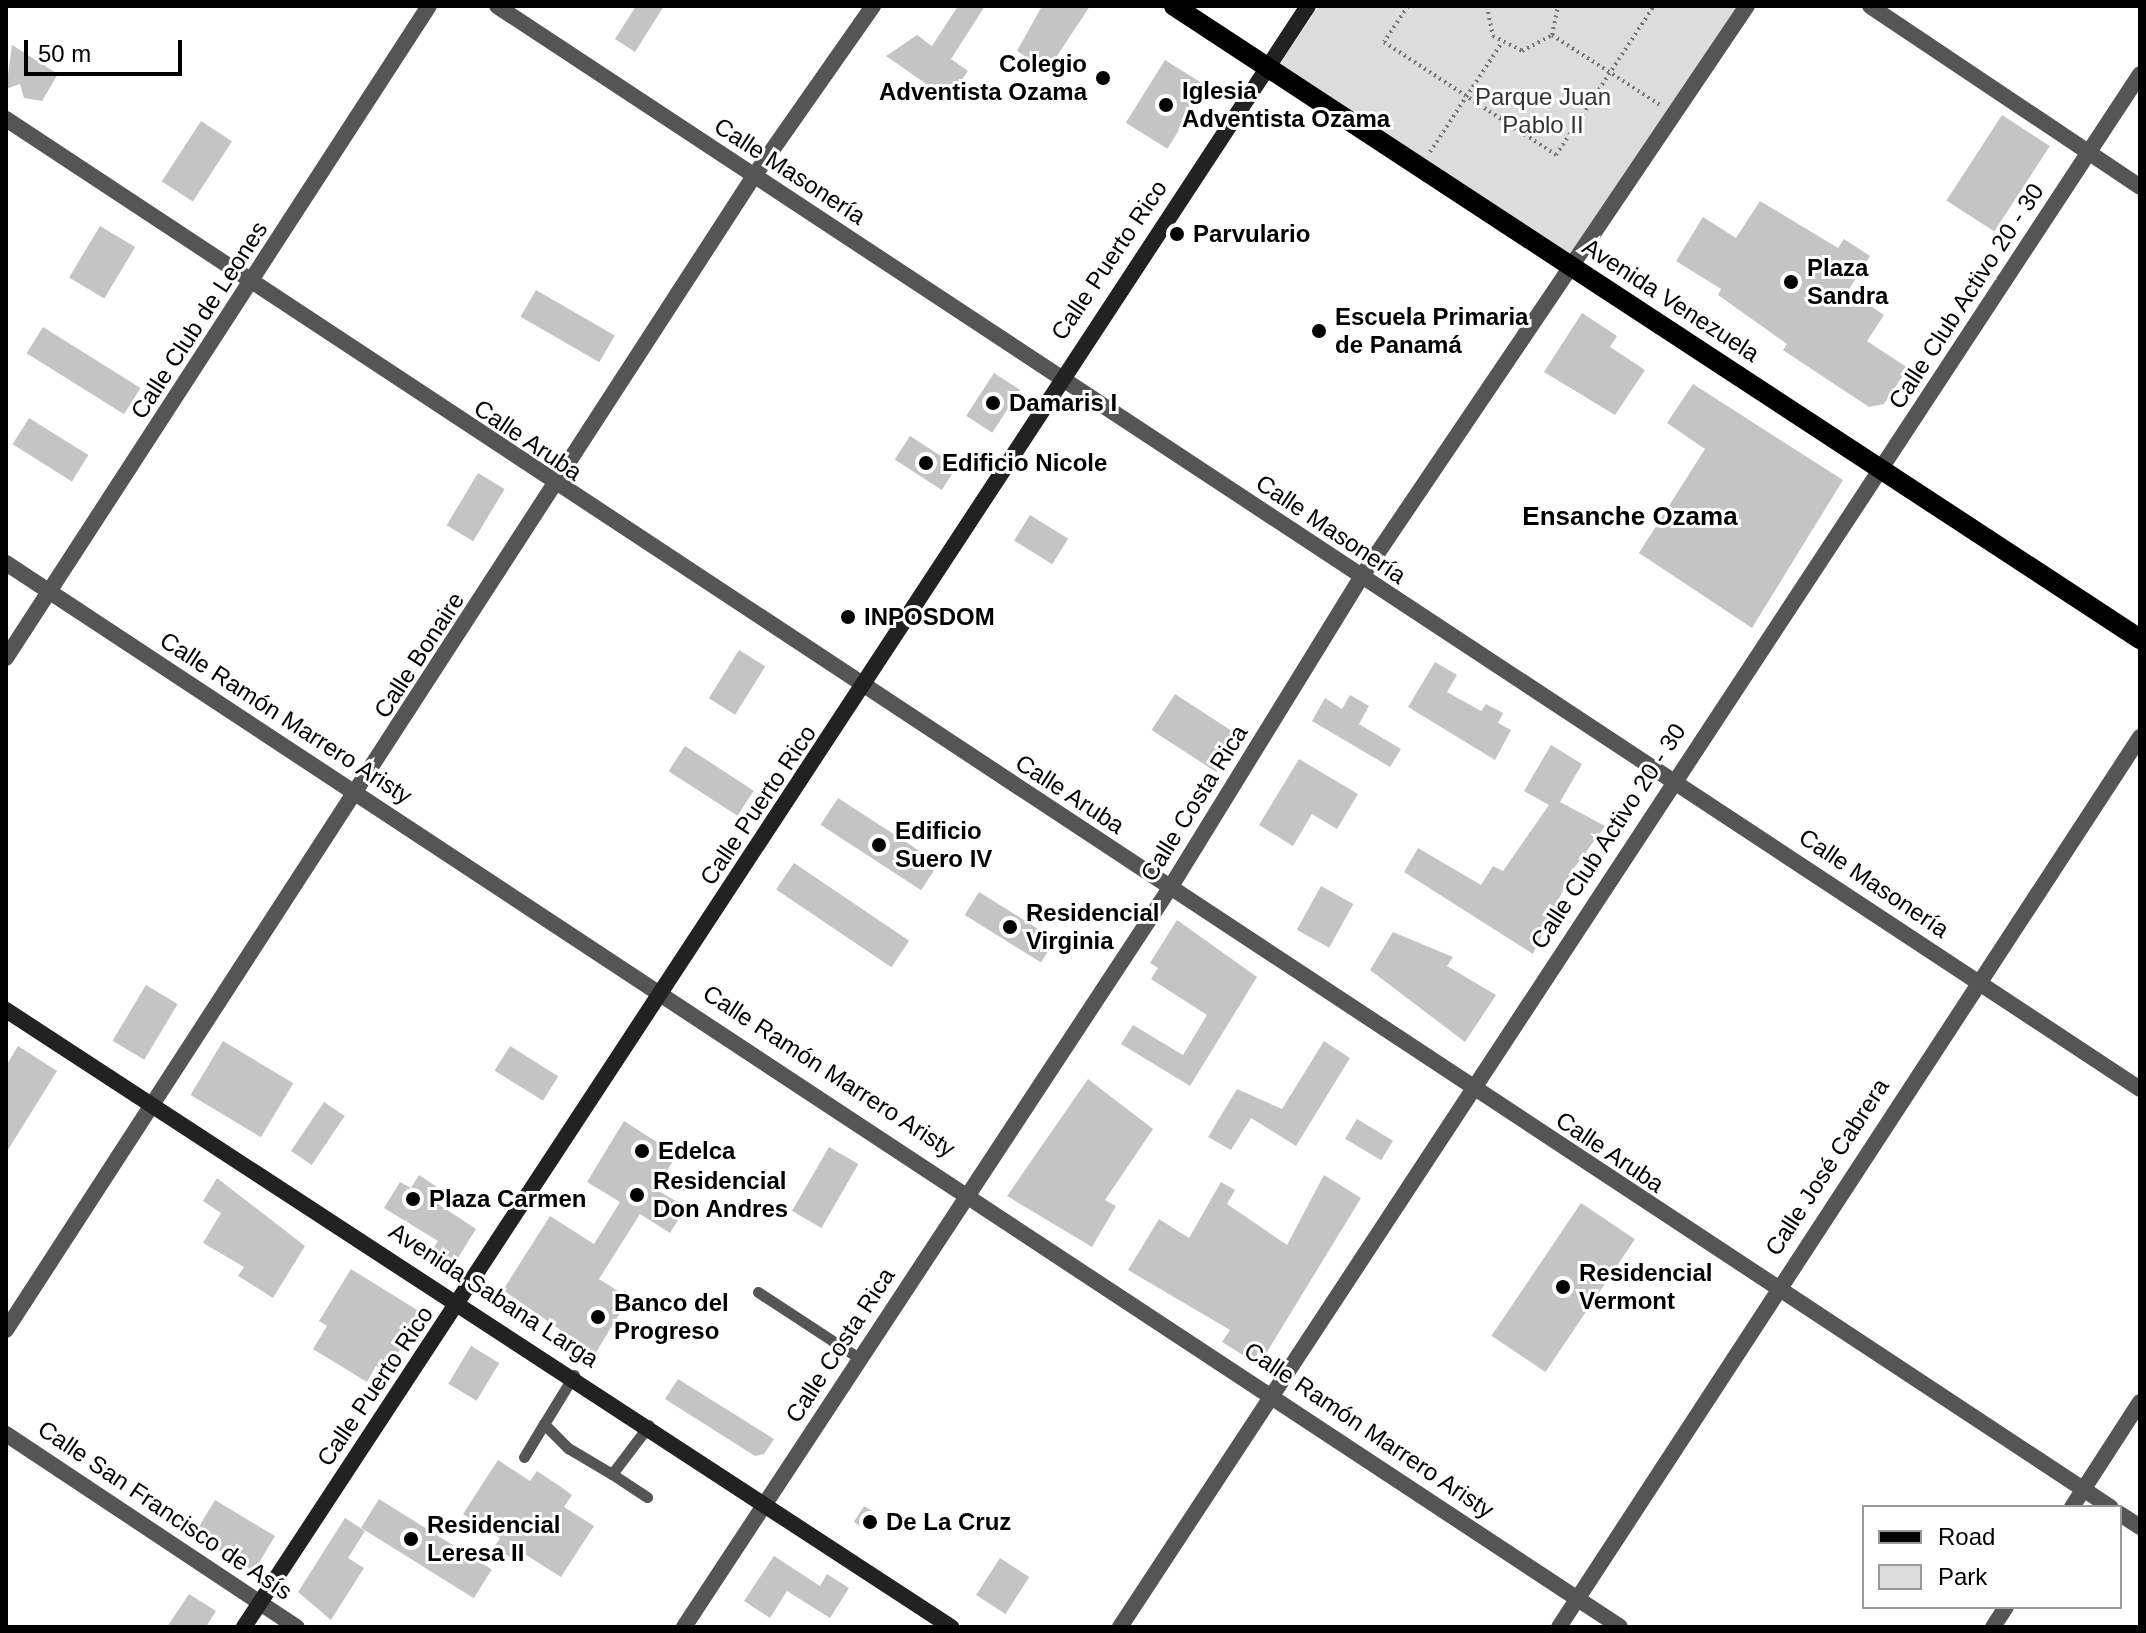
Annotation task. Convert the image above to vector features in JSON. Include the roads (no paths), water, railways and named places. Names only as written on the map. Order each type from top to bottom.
[{"type":"main road","name":"Avenida Venezuela","points":[[1174,6],[1884,466],[2140,639]]},
{"type":"street","name":"Calle Club de Leones","points":[[6,658],[252,284],[429,6]]},
{"type":"street","name":"Calle Masonería","points":[[497,6],[1360,579],[1673,778],[2140,1089]]},
{"type":"street","name":"Calle Bonaire","points":[[6,1330],[557,488],[754,176],[873,6]]},
{"type":"street","name":"Calle Puerto Rico","points":[[244,1627],[864,689],[1059,377],[1308,6]]},
{"type":"street","name":"Calle Costa Rica","points":[[684,1627],[1170,888],[1360,579],[1575,268],[1747,6]]},
{"type":"street","points":[[1870,6],[2140,187]]},
{"type":"street","name":"Calle Club Activo 20 - 30","points":[[1120,1627],[1474,1091],[1673,778],[1884,466],[2140,74]]},
{"type":"street","name":"Calle Aruba","points":[[6,119],[557,488],[1170,888],[1776,1291],[2107,1505]]},
{"type":"street","name":"Calle Ramón Marrero Aristy","points":[[6,563],[663,990],[1620,1627]]},
{"type":"street","name":"Calle José Cabrera","points":[[1559,1627],[1977,980],[2140,737]]},
{"type":"street","name":"Avenida Sabana Larga","points":[[6,1010],[154,1108],[461,1301],[951,1627]]},
{"type":"street","points":[[2073,1505],[2140,1402]]},
{"type":"street","name":"Calle San Francisco de Asís","points":[[6,1434],[297,1627]]},
{"type":"street","points":[[2122,1515],[2140,1527]]},
{"type":"street","points":[[1993,1627],[2005,1609]]},
{"type":"lane","points":[[758,1292],[859,1358]]},
{"type":"lane","points":[[524,1457],[574,1375]]},
{"type":"lane","points":[[544,1424],[647,1497]]},
{"type":"lane","points":[[612,1474],[649,1425]]},
{"type":"place","name":"Colegio Adventista Ozama","points":[[1103,78]]},
{"type":"place","name":"Iglesia Adventista Ozama","points":[[1166,105]]},
{"type":"place","name":"Parvulario","points":[[1177,234]]},
{"type":"place","name":"Plaza Sandra","points":[[1791,282]]},
{"type":"place","name":"Escuela Primaria de Panamá","points":[[1319,331]]},
{"type":"place","name":"Damaris I","points":[[993,403]]},
{"type":"place","name":"Edificio Nicole","points":[[926,463]]},
{"type":"place","name":"INPOSDOM","points":[[848,617]]},
{"type":"place","name":"Edificio Suero IV","points":[[879,845]]},
{"type":"place","name":"Residencial Virginia","points":[[1010,927]]},
{"type":"place","name":"Edelca","points":[[642,1151]]},
{"type":"place","name":"Residencial Don Andres","points":[[637,1195]]},
{"type":"place","name":"Plaza Carmen","points":[[413,1199]]},
{"type":"place","name":"Residencial Vermont","points":[[1563,1287]]},
{"type":"place","name":"Banco del Progreso","points":[[598,1317]]},
{"type":"place","name":"De La Cruz","points":[[870,1522]]},
{"type":"place","name":"Residencial Leresa II","points":[[411,1539]]},
{"type":"district","name":"Ensanche Ozama","points":[[1630,517]]},
{"type":"park label","name":"Parque Juan Pablo II","points":[[1543,111]]}]
